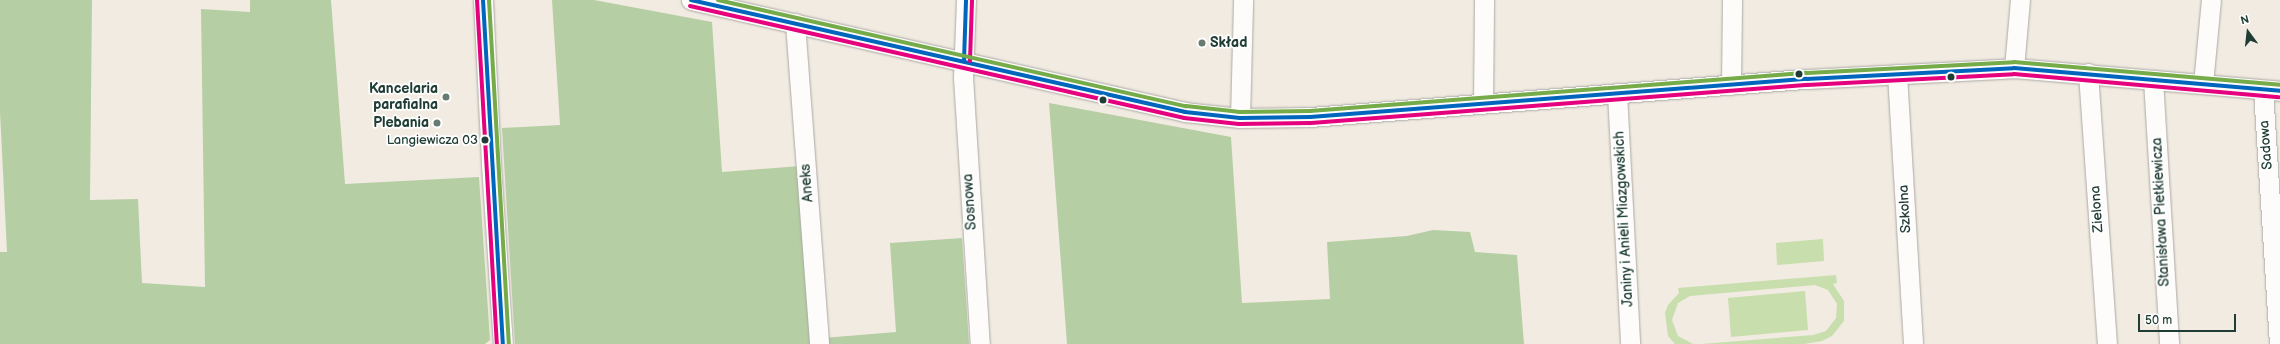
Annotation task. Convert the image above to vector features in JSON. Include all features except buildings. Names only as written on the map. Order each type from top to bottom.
[{"type":"street","points":[[483,0],[491,164],[503,344]]},
{"type":"street","points":[[691,0],[795,22],[1177,110],[1240,118],[1310,117],[1731,85],[2014,68],[2088,73],[2271,90]]},
{"type":"street","name":"Sosnowa","points":[[966,0],[964,61],[970,197],[980,344]]},
{"type":"street","points":[[1240,118],[1243,0]]},
{"type":"street","points":[[1483,103],[1484,0]]},
{"type":"street","points":[[1731,85],[1732,0]]},
{"type":"street","points":[[2014,68],[2020,0]]},
{"type":"street","points":[[2203,84],[2211,0]]},
{"type":"street","name":"Aneks","points":[[795,22],[819,344]]},
{"type":"street","name":"Zielona","points":[[2088,73],[2107,344]]},
{"type":"street","name":"Szkolna","points":[[1897,74],[1913,344]]},
{"type":"street","name":"Stanisława Pietkiewicza","points":[[2153,80],[2169,344]]},
{"type":"street","name":"Sadowa","points":[[2271,90],[2279,344]]},
{"type":"street","name":"Janiny i Anieli Miazgowskich","points":[[1617,93],[1630,344]]},
{"type":"green space","points":[[0,0],[92,0],[90,200],[138,199],[142,283],[205,287],[201,9],[250,12],[250,0],[331,0],[345,184],[479,177],[490,340],[485,344],[0,344],[0,252],[7,252],[0,112]]},
{"type":"green space","points":[[552,0],[594,0],[712,22],[722,172],[800,166],[813,344],[515,344],[502,128],[560,125]]},
{"type":"green space","points":[[1049,103],[1231,137],[1242,303],[1330,299],[1327,242],[1407,236],[1433,230],[1470,232],[1475,252],[1517,255],[1524,344],[1067,344]]},
{"type":"green space","points":[[962,238],[969,344],[824,344],[823,338],[896,332],[890,243]]},
{"type":"green space","points":[[1823,239],[1824,261],[1777,265],[1776,243]]},
{"type":"green space","points":[[1836,275],[1837,283],[1833,284],[1844,301],[1844,321],[1832,336],[1822,341],[1804,344],[1701,344],[1813,335],[1826,331],[1836,318],[1837,304],[1828,290],[1815,285],[1690,296],[1678,303],[1672,320],[1678,336],[1693,344],[1675,344],[1668,336],[1665,313],[1668,305],[1679,293],[1678,288]]},
{"type":"green space","points":[[1805,291],[1808,330],[1731,337],[1728,298]]},
{"type":"transit line","points":[[477,0],[497,344]]},
{"type":"transit line","points":[[483,0],[503,344]]},
{"type":"transit line","points":[[489,0],[509,344]]},
{"type":"transit line","points":[[691,0],[1185,112],[1240,118],[1310,117],[1807,79],[2014,68],[2280,91]]},
{"type":"transit line","points":[[718,0],[1186,106],[1240,112],[1310,111],[1807,73],[2014,62],[2280,85]]},
{"type":"transit line","points":[[964,61],[966,0]]},
{"type":"transit line","points":[[970,61],[972,0]]},
{"type":"transit line","points":[[690,6],[1184,118],[1239,124],[1310,123],[1807,85],[2014,74],[2279,97]]},
{"type":"place","name":"Skład","points":[[1202,43]]},
{"type":"place","name":"Kancelaria parafialna","points":[[446,97]]},
{"type":"place","name":"Plebania","points":[[437,123]]},
{"type":"place","name":"Langiewicza 03","points":[[485,140]]}]
